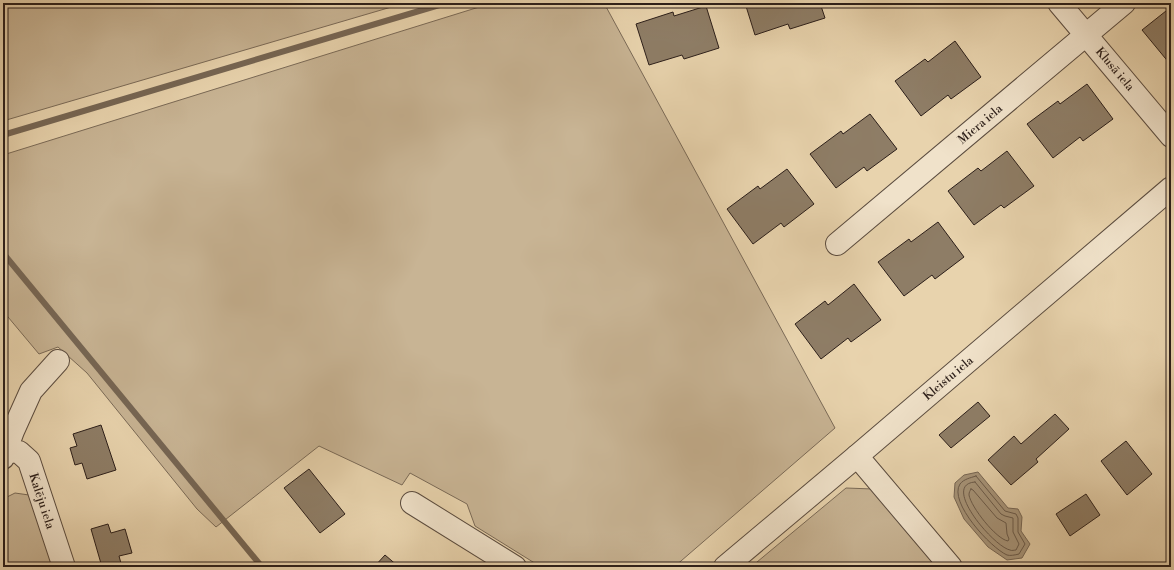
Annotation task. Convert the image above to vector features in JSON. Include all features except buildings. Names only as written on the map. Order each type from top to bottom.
[{"type":"street","name":"Klusā iela","points":[[1059,3],[1171,136]]},
{"type":"street","name":"Miera iela","points":[[837,244],[1124,3]]},
{"type":"street","name":"Kleistu iela","points":[[725,567],[858,456],[1171,188]]},
{"type":"street","points":[[4,455],[31,391],[58,361]]},
{"type":"street","name":"Kalēju iela","points":[[4,455],[19,452],[29,461],[64,567]]},
{"type":"street","points":[[858,456],[951,567]]},
{"type":"street","points":[[412,503],[515,567]]},
{"type":"shaded area","points":[[3,3],[405,3],[3,121]]},
{"type":"shaded area","points":[[492,3],[604,3],[835,428],[674,567],[541,567],[475,526],[467,504],[410,473],[402,485],[319,446],[216,527],[197,509],[87,373],[58,347],[39,354],[3,311],[3,155]]},
{"type":"shaded area","points":[[846,488],[873,489],[938,567],[751,567]]},
{"type":"shaded area","points":[[15,493],[29,495],[34,501],[55,567],[15,567],[3,563],[3,499]]},
{"type":"water","points":[[978,472],[1008,508],[1018,509],[1022,517],[1021,531],[1030,544],[1022,558],[1007,560],[988,547],[964,519],[954,497],[955,483],[964,475]]},
{"type":"waterway","points":[[3,135],[446,3]]},
{"type":"waterway","points":[[3,253],[262,567]]}]
